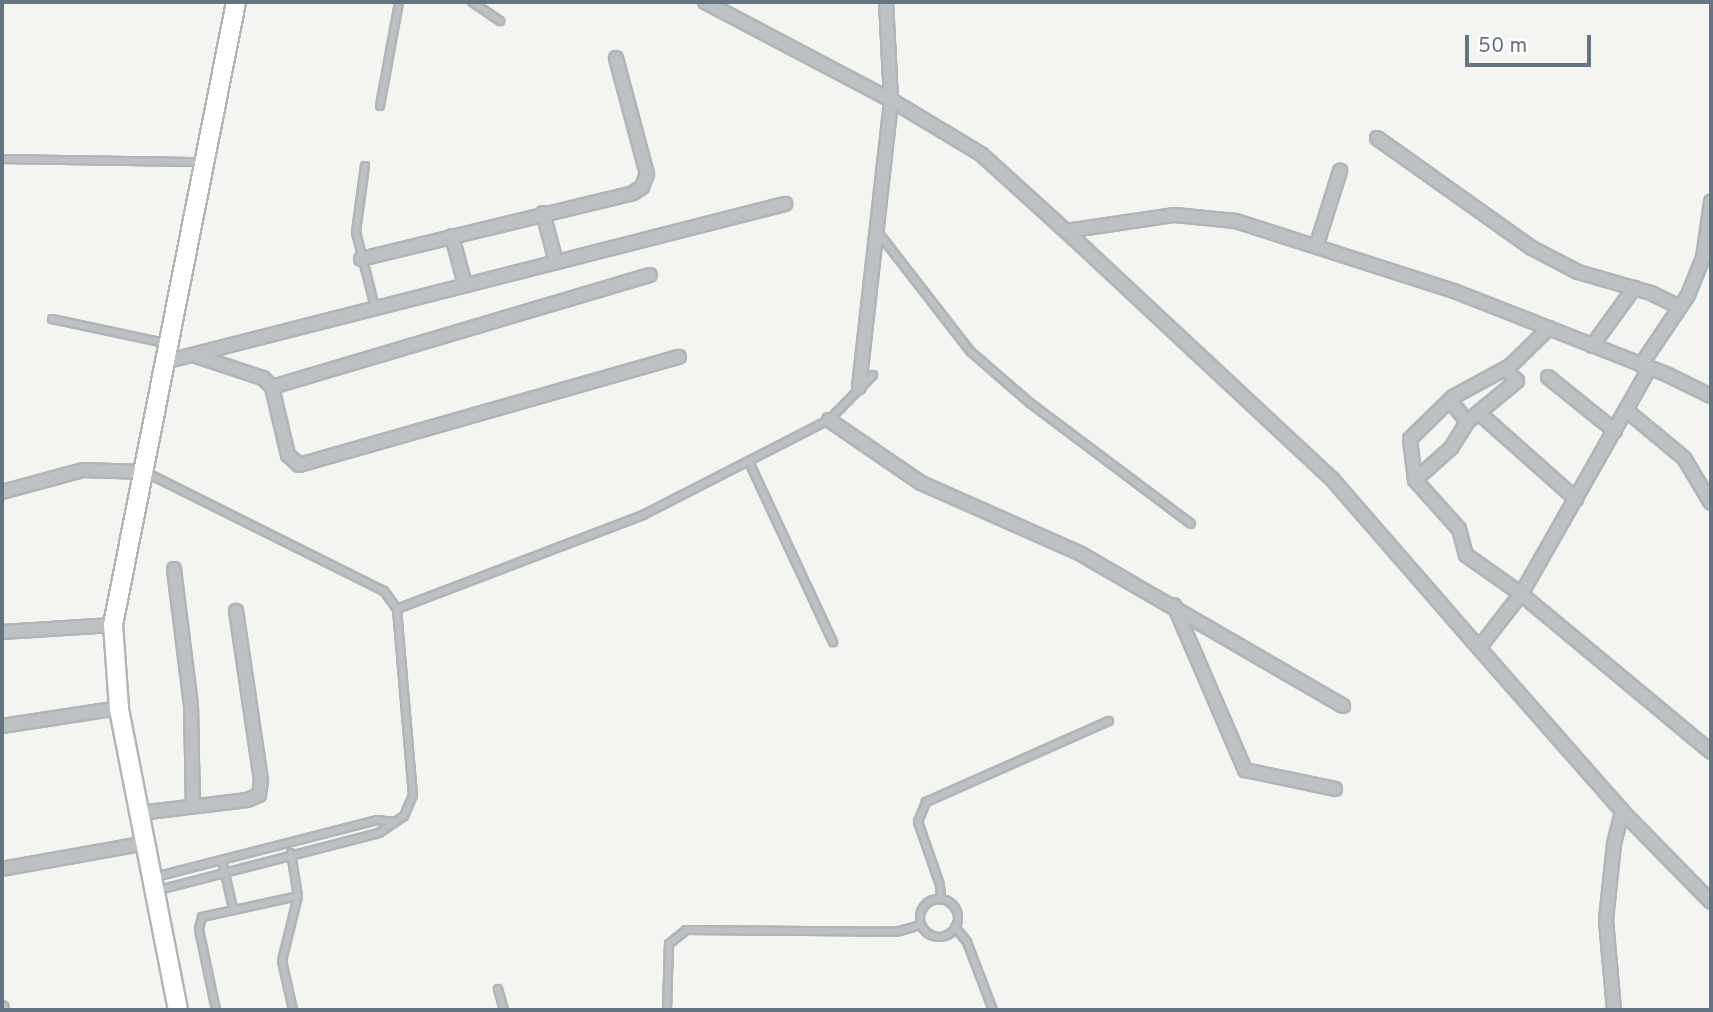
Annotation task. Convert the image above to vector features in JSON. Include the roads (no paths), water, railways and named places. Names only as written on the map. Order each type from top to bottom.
[{"type":"main road","points":[[178,1010],[119,708],[113,625],[236,2]]},
{"type":"street","points":[[705,2],[891,100],[981,154],[1332,480],[1622,811],[1711,902]]},
{"type":"street","points":[[859,387],[891,100],[886,2]]},
{"type":"street","points":[[361,259],[633,193],[642,187],[647,174],[616,58]]},
{"type":"street","points":[[1377,138],[1532,248],[1578,272],[1634,288],[1680,307]]},
{"type":"street","points":[[1318,244],[1340,171]]},
{"type":"street","points":[[1479,648],[1521,594],[1615,431],[1645,367],[1695,279],[1711,202]]},
{"type":"street","points":[[193,355],[785,204]]},
{"type":"street","points":[[544,213],[556,262]]},
{"type":"street","points":[[1066,231],[1205,215],[1318,244],[1549,328],[1711,396]]},
{"type":"street","points":[[452,236],[465,285]]},
{"type":"street","points":[[1695,279],[1711,267]]},
{"type":"street","points":[[272,387],[650,275]]},
{"type":"street","points":[[1592,346],[1634,288]]},
{"type":"street","points":[[1549,328],[1505,369],[1450,400],[1410,439],[1415,480],[1459,529],[1466,555],[1521,594],[1711,752]]},
{"type":"street","points":[[169,352],[193,355],[247,369],[272,387],[288,455],[299,465],[679,357]]},
{"type":"street","points":[[1415,480],[1451,448],[1467,422],[1517,381],[1505,369]]},
{"type":"street","points":[[1548,377],[1615,431]]},
{"type":"street","points":[[1450,400],[1467,422]]},
{"type":"street","points":[[1626,410],[1684,458],[1711,503]]},
{"type":"street","points":[[1479,413],[1576,499]]},
{"type":"street","points":[[829,420],[921,483],[1081,554],[1174,605],[1343,706]]},
{"type":"street","points":[[2,492],[83,470],[145,472]]},
{"type":"street","points":[[174,569],[191,705],[193,805]]},
{"type":"street","points":[[1174,605],[1245,770],[1335,789]]},
{"type":"street","points":[[140,813],[247,800],[259,794],[261,780],[236,611]]},
{"type":"street","points":[[2,632],[113,625]]},
{"type":"street","points":[[2,724],[119,708]]},
{"type":"street","points":[[1614,1010],[1606,920],[1614,844],[1622,811]]},
{"type":"street","points":[[2,869],[146,843]]},
{"type":"lane","points":[[380,106],[399,2]]},
{"type":"lane","points":[[472,2],[500,22]]},
{"type":"lane","points":[[2,159],[206,162]]},
{"type":"lane","points":[[365,166],[356,232],[375,307]]},
{"type":"lane","points":[[876,229],[971,352],[1030,403],[1191,524]]},
{"type":"lane","points":[[52,319],[169,352]]},
{"type":"lane","points":[[397,609],[643,515],[829,420],[873,375]]},
{"type":"lane","points":[[749,462],[833,642]]},
{"type":"lane","points":[[145,472],[384,591],[397,609],[413,795],[408,811],[379,833],[224,874],[154,884]]},
{"type":"lane","points":[[941,900],[940,885],[918,822],[920,808],[1109,721]]},
{"type":"lane","points":[[154,884],[222,862],[377,820],[394,822]]},
{"type":"lane","points":[[289,844],[298,895],[282,950],[293,1010]]},
{"type":"lane","points":[[222,862],[233,908]]},
{"type":"lane","points":[[216,1010],[200,922],[209,913],[298,895]]},
{"type":"lane","points":[[921,925],[924,907],[941,900]]},
{"type":"lane","points":[[941,900],[956,910],[956,927],[967,942],[993,1010]]},
{"type":"lane","points":[[921,925],[935,937],[947,935],[956,927]]},
{"type":"lane","points":[[667,1010],[670,944],[685,930],[896,932],[921,925]]},
{"type":"lane","points":[[498,989],[504,1010]]}]
